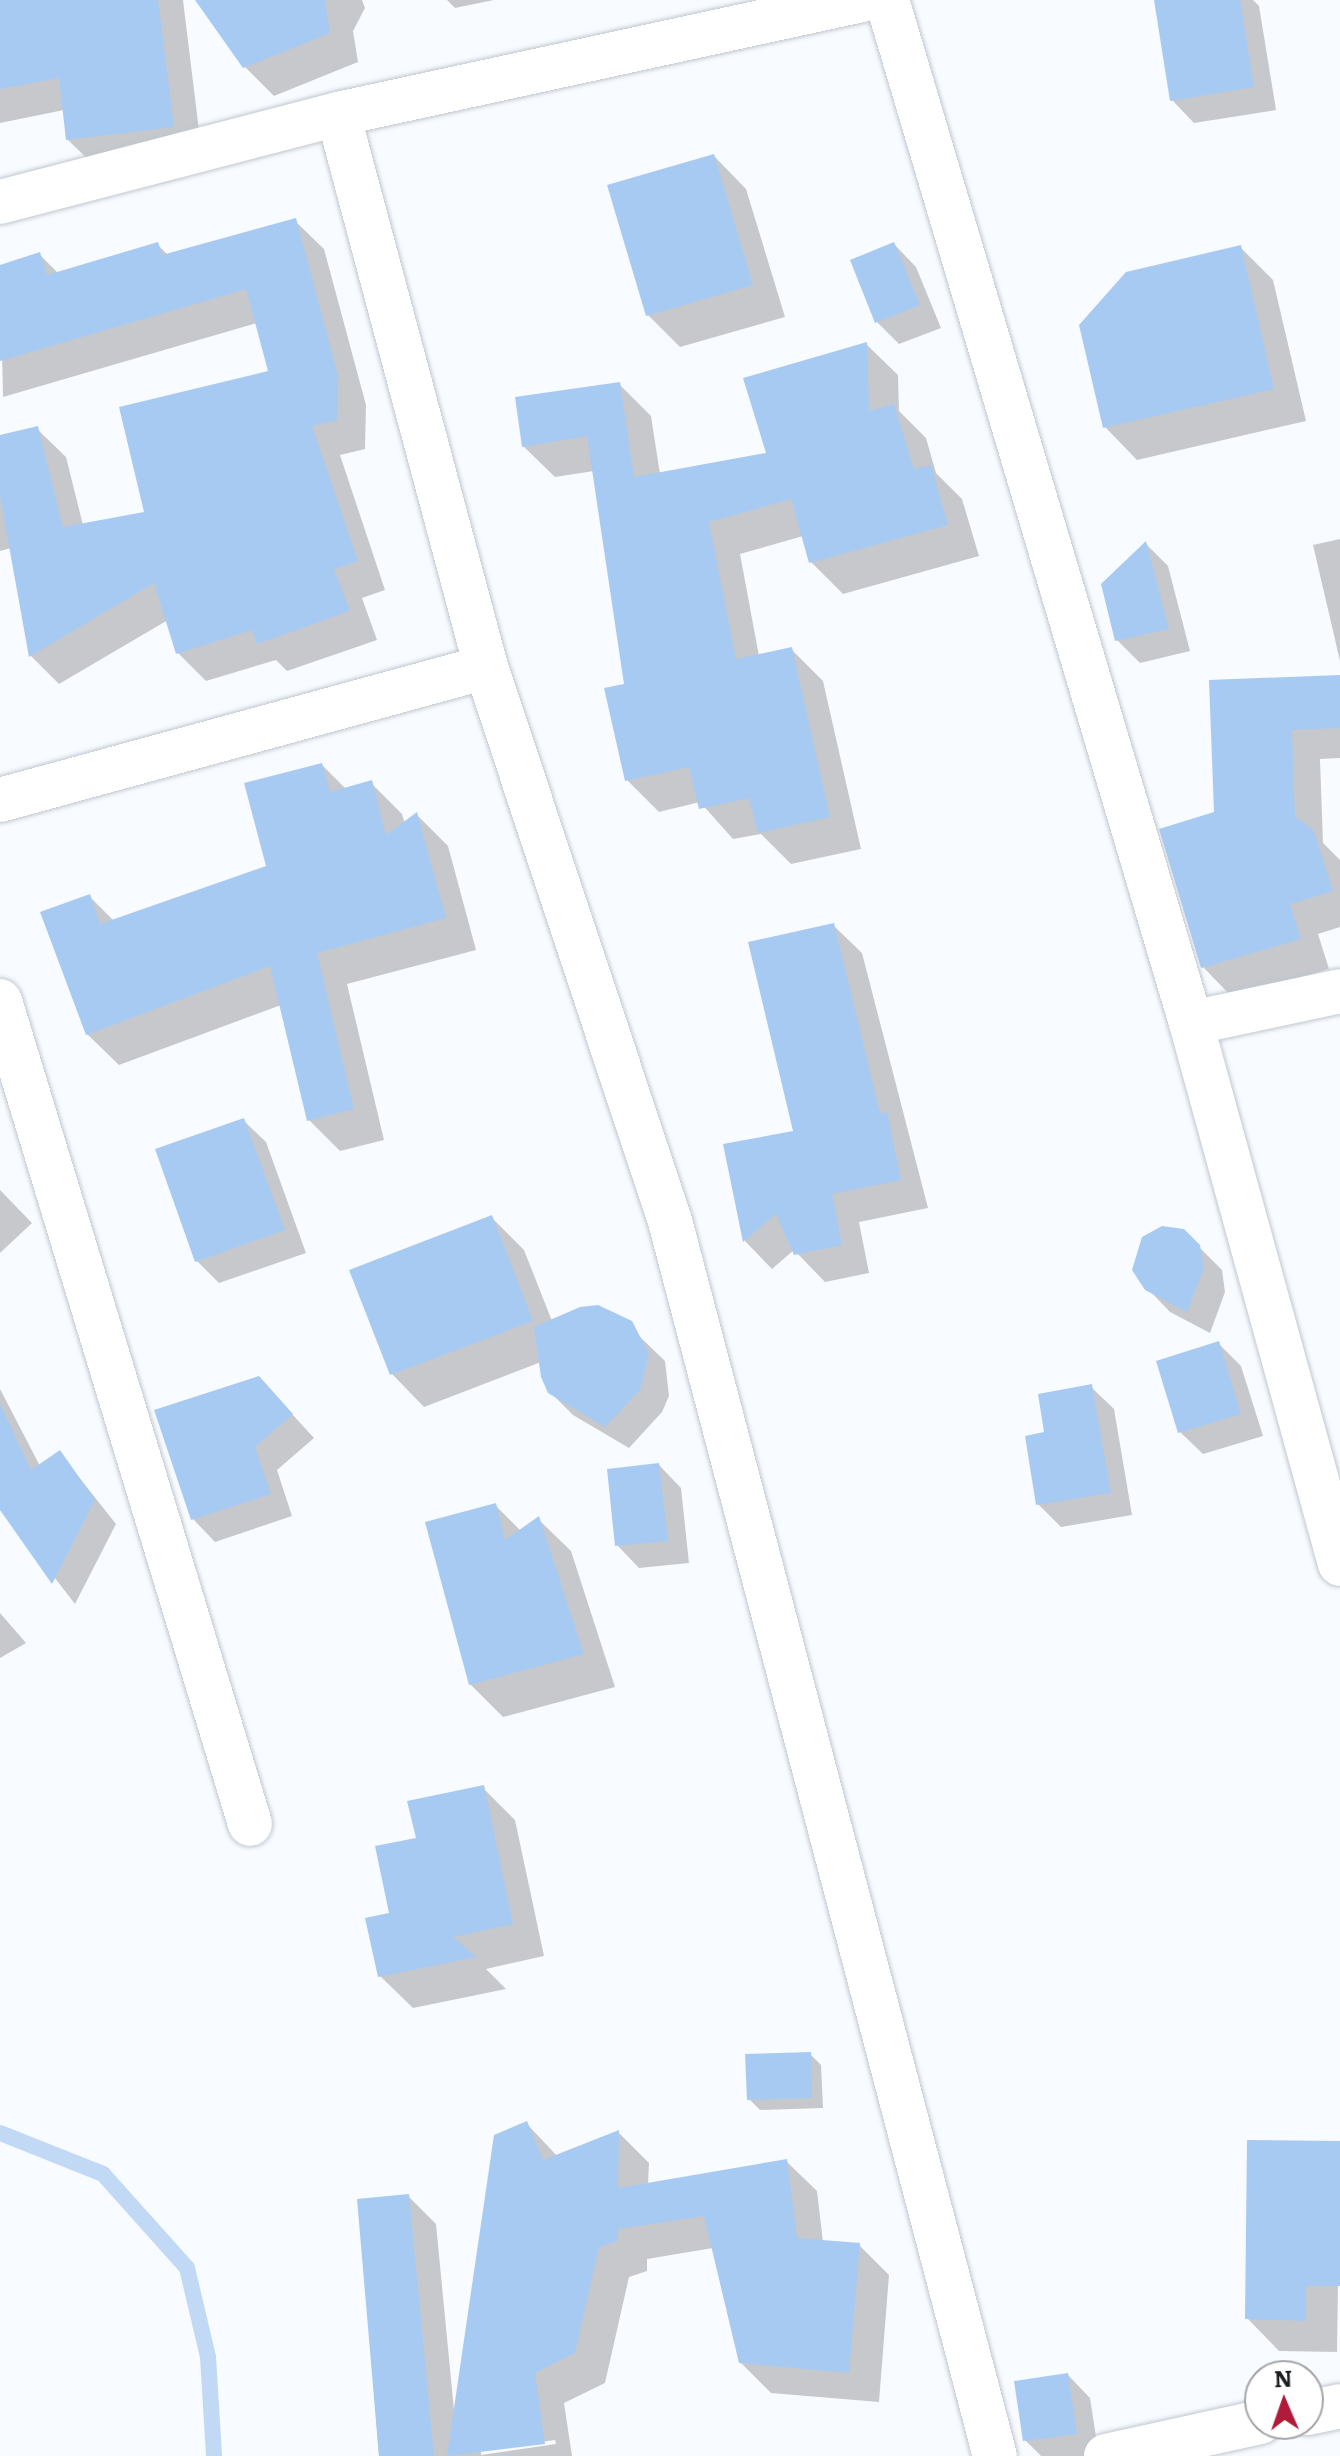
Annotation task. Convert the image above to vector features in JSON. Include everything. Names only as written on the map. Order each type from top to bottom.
[{"type":"street","points":[[0,202],[338,114],[862,0]]},
{"type":"street","points":[[887,0],[1191,1023],[1340,1564]]},
{"type":"street","points":[[338,114],[486,667],[670,1221],[995,2456]]},
{"type":"street","points":[[0,800],[486,667]]},
{"type":"street","points":[[1191,1023],[1340,991]]},
{"type":"street","points":[[0,1001],[250,1824]]},
{"type":"street","points":[[1106,2456],[1244,2426]]},
{"type":"building","points":[[0,0],[158,0],[174,127],[66,140],[59,78],[0,89]]},
{"type":"building","points":[[195,0],[325,0],[330,33],[243,68]]},
{"type":"building","points":[[1154,0],[1240,0],[1254,87],[1170,101]]},
{"type":"building","points":[[714,154],[753,285],[646,316],[607,185]]},
{"type":"building","points":[[296,218],[338,375],[337,420],[312,426],[358,561],[334,569],[350,611],[257,644],[252,630],[176,654],[154,583],[29,657],[0,496],[0,435],[38,426],[63,527],[144,512],[119,407],[268,371],[246,289],[0,361],[0,265],[40,252],[47,275],[158,242],[162,255]]},
{"type":"building","points":[[894,242],[920,305],[875,323],[850,260]]},
{"type":"building","points":[[1241,245],[1274,389],[1103,428],[1079,325],[1126,272]]},
{"type":"building","points":[[867,342],[869,411],[894,404],[914,469],[931,465],[948,525],[809,563],[791,499],[709,522],[736,659],[792,647],[830,817],[758,833],[749,798],[699,809],[689,767],[625,781],[604,688],[624,684],[587,436],[522,447],[515,397],[620,382],[634,477],[766,453],[743,378]]},
{"type":"building","points":[[1146,541],[1169,629],[1115,641],[1101,584]]},
{"type":"building","points":[[1340,675],[1340,728],[1292,730],[1295,816],[1314,831],[1333,891],[1290,904],[1301,939],[1201,968],[1159,829],[1214,812],[1209,680]]},
{"type":"building","points":[[322,763],[330,792],[372,780],[386,835],[417,812],[446,918],[317,953],[354,1109],[307,1121],[270,966],[86,1035],[40,912],[90,894],[100,924],[266,866],[244,783]]},
{"type":"building","points":[[834,923],[880,1113],[887,1112],[901,1180],[832,1194],[842,1245],[794,1255],[776,1214],[743,1242],[723,1144],[793,1131],[748,942]]},
{"type":"building","points":[[244,1118],[285,1230],[195,1262],[155,1149]]},
{"type":"building","points":[[492,1215],[533,1321],[390,1375],[349,1270]]},
{"type":"building","points":[[1162,1226],[1184,1229],[1200,1245],[1204,1268],[1187,1312],[1145,1290],[1132,1270],[1142,1237]]},
{"type":"building","points":[[598,1305],[632,1321],[649,1354],[640,1390],[605,1427],[548,1393],[541,1377],[534,1327],[580,1307]]},
{"type":"building","points":[[1219,1341],[1241,1414],[1178,1433],[1156,1361]]},
{"type":"building","points":[[259,1376],[293,1414],[255,1447],[271,1494],[191,1520],[154,1410]]},
{"type":"building","points":[[1092,1384],[1111,1493],[1036,1505],[1025,1436],[1044,1432],[1038,1394]]},
{"type":"building","points":[[0,1404],[31,1470],[60,1450],[95,1500],[52,1584],[0,1510]]},
{"type":"building","points":[[659,1463],[668,1541],[615,1546],[607,1469]]},
{"type":"building","points":[[496,1503],[505,1540],[539,1516],[584,1654],[469,1685],[425,1522]]},
{"type":"building","points":[[484,1785],[513,1924],[453,1937],[476,1957],[378,1977],[365,1918],[389,1913],[375,1846],[416,1838],[407,1801]]},
{"type":"building","points":[[811,2052],[812,2098],[747,2100],[745,2054]]},
{"type":"building","points":[[527,2121],[543,2160],[619,2130],[618,2188],[787,2159],[797,2238],[860,2243],[849,2373],[739,2363],[704,2216],[618,2229],[618,2241],[599,2247],[575,2353],[535,2373],[545,2444],[447,2456],[494,2135]]},
{"type":"building","points":[[1247,2140],[1340,2141],[1340,2286],[1306,2286],[1306,2321],[1245,2319]]},
{"type":"building","points":[[409,2194],[434,2456],[379,2456],[357,2199]]},
{"type":"building","points":[[1068,2373],[1077,2434],[1023,2441],[1014,2381]]},
{"type":"waterway","points":[[0,2133],[103,2174],[187,2268],[208,2357],[214,2456]]}]
